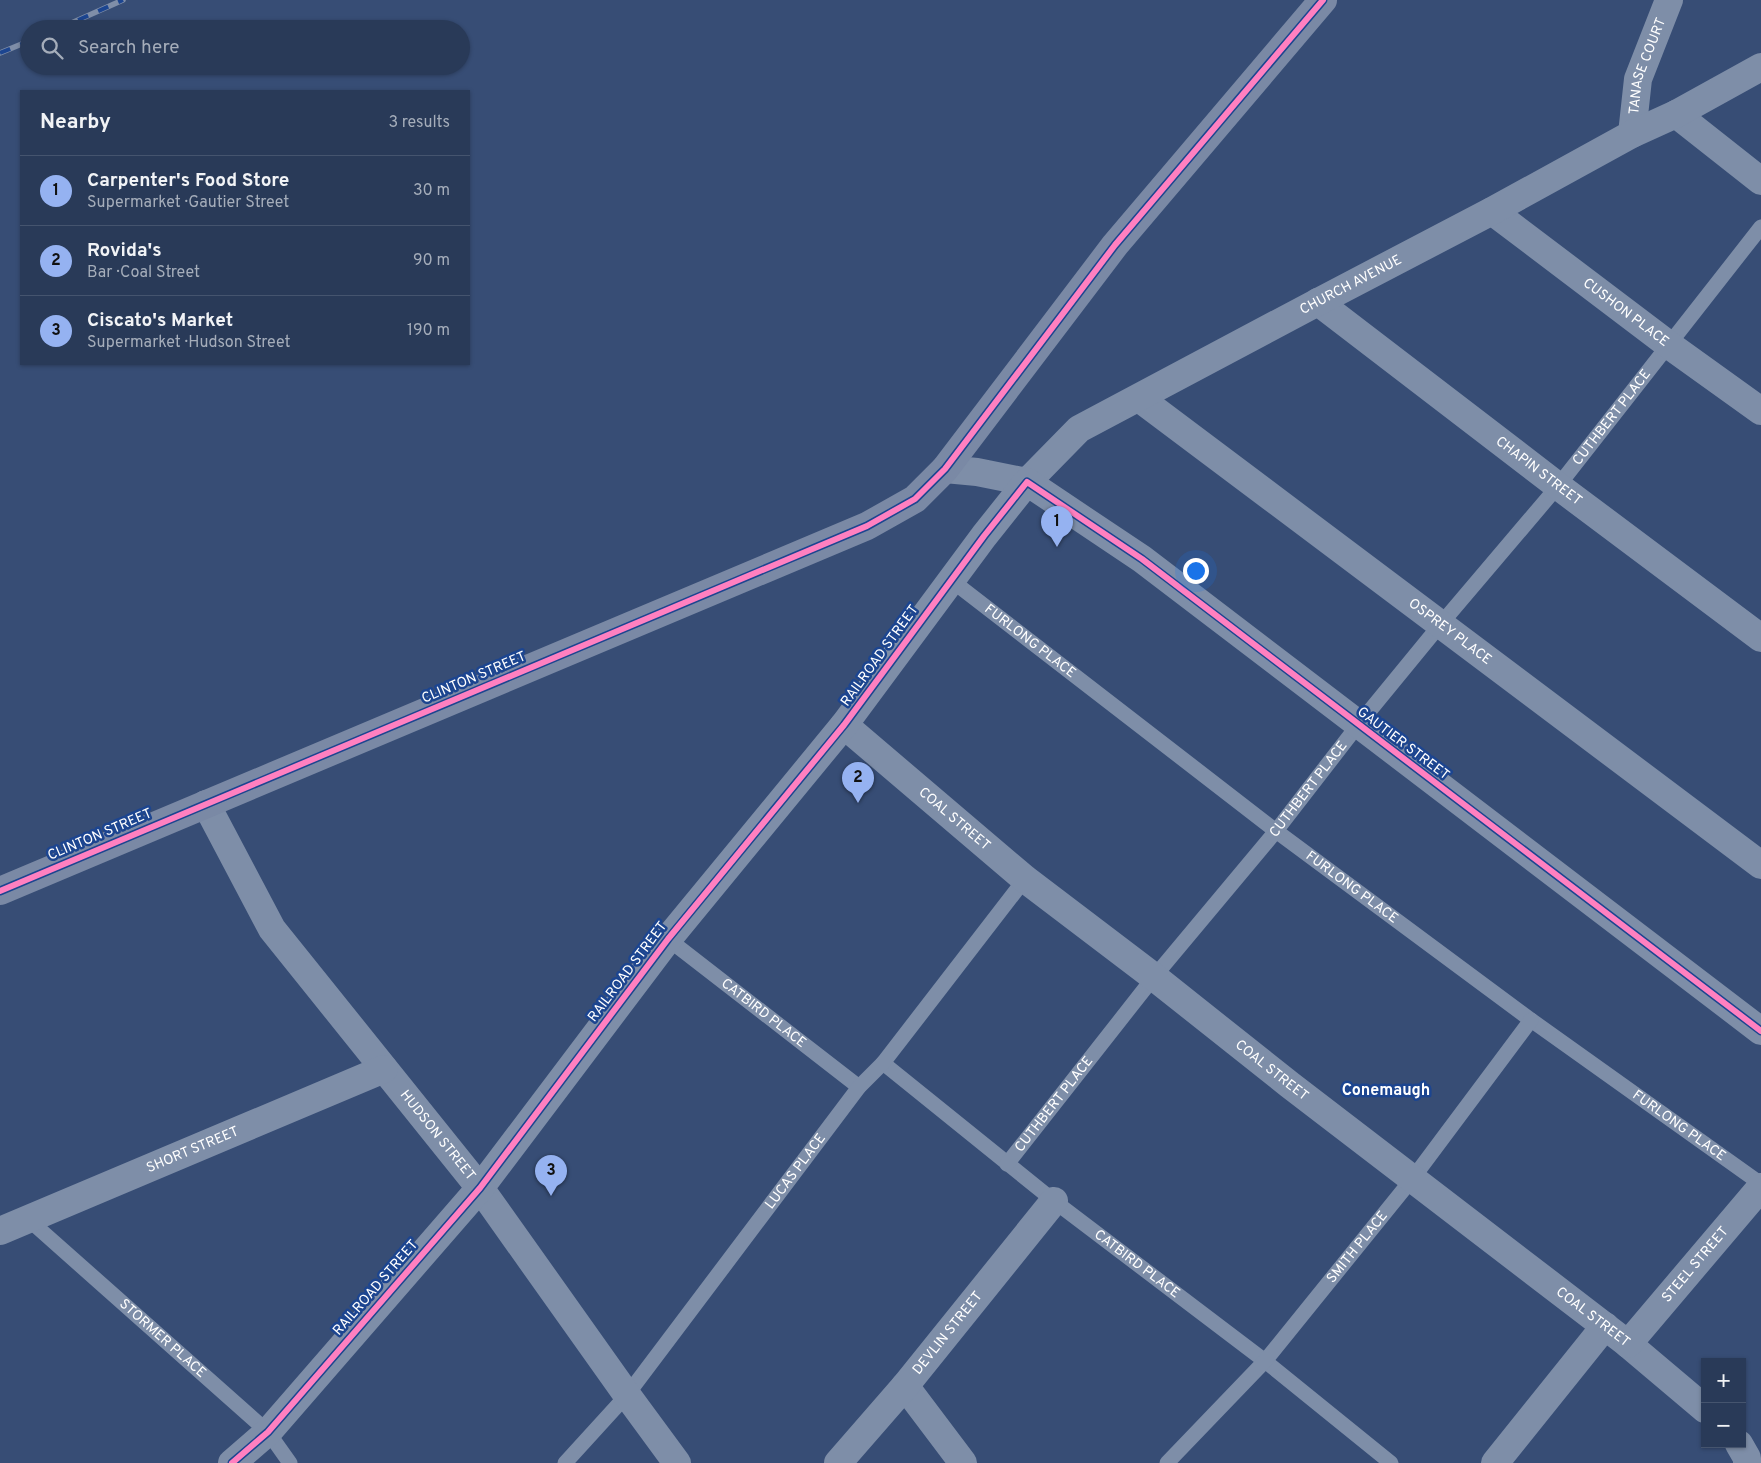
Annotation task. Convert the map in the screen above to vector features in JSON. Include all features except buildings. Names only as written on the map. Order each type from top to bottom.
[{"type":"main road","name":"CLINTON STREET","points":[[0,891],[867,526],[915,499],[945,469],[1115,245],[1323,0]]},
{"type":"street","name":"TANASE COURT","points":[[1632,134],[1638,79],[1670,0]]},
{"type":"street","name":"CHURCH AVENUE","points":[[1027,482],[1079,429],[1492,211],[1632,134],[1676,114],[1761,67]]},
{"type":"street","points":[[1676,114],[1761,181]]},
{"type":"street","name":"CUSHON PLACE","points":[[1492,211],[1669,345],[1761,411]]},
{"type":"street","name":"CHAPIN STREET","points":[[1318,302],[1558,486],[1761,638]]},
{"type":"street","name":"OSPREY PLACE","points":[[1139,398],[1761,865]]},
{"type":"street","points":[[945,469],[977,472],[1027,482]]},
{"type":"street","name":"RAILROAD STREET","points":[[232,1463],[268,1432],[480,1188],[668,939],[844,726],[984,536],[1027,482]]},
{"type":"street","name":"GAUTIER STREET","points":[[1027,482],[1142,559],[1358,726],[1761,1032]]},
{"type":"street","name":"COAL STREET","points":[[844,726],[1025,878],[1628,1344],[1701,1406]]},
{"type":"street","name":"HUDSON STREET","points":[[206,804],[272,929],[480,1188],[677,1463]]},
{"type":"street","name":"SHORT STREET","points":[[0,1231],[384,1069]]},
{"type":"street","name":"STEEL STREET","points":[[1628,1344],[1761,1185]]},
{"type":"street","name":"DEVLIN STREET","points":[[838,1463],[905,1386],[1054,1201]]},
{"type":"street","points":[[1495,1463],[1604,1326]]},
{"type":"street","points":[[905,1386],[963,1463]]},
{"type":"street","points":[[1741,1448],[1747,1458],[1747,1463]]},
{"type":"lane","name":"CUTHBERT PLACE","points":[[1007,1164],[1154,977],[1276,831],[1440,625],[1558,486],[1761,227]]},
{"type":"lane","name":"FURLONG PLACE","points":[[951,580],[1276,831],[1532,1020],[1761,1185]]},
{"type":"lane","name":"LUCAS PLACE","points":[[565,1463],[627,1395],[859,1087],[883,1063],[1025,878]]},
{"type":"lane","name":"CATBIRD PLACE","points":[[668,939],[859,1087]]},
{"type":"lane","name":"SMITH PLACE","points":[[1167,1463],[1265,1360],[1413,1178],[1532,1020]]},
{"type":"lane","name":"CATBIRD PLACE","points":[[883,1063],[1054,1201],[1265,1360],[1391,1463]]},
{"type":"lane","name":"STORMER PLACE","points":[[28,1219],[268,1432],[290,1463]]},
{"type":"railway","points":[[78,20],[123,0]]},
{"type":"railway","points":[[0,53],[20,45]]},
{"type":"cycle path","points":[[0,891],[867,526],[915,499],[945,469],[1115,245],[1323,0]]},
{"type":"cycle path","points":[[232,1463],[268,1432],[480,1188],[668,939],[844,725],[984,536],[1027,482],[1142,559],[1761,1031]]},
{"type":"place","name":"Carpenter's Food Store","points":[[1057,547]]},
{"type":"place","name":"Rovida's","points":[[858,803]]},
{"type":"place","name":"Ciscato's Market","points":[[551,1196]]},
{"type":"district","name":"Conemaugh","points":[[1386,1091]]}]
